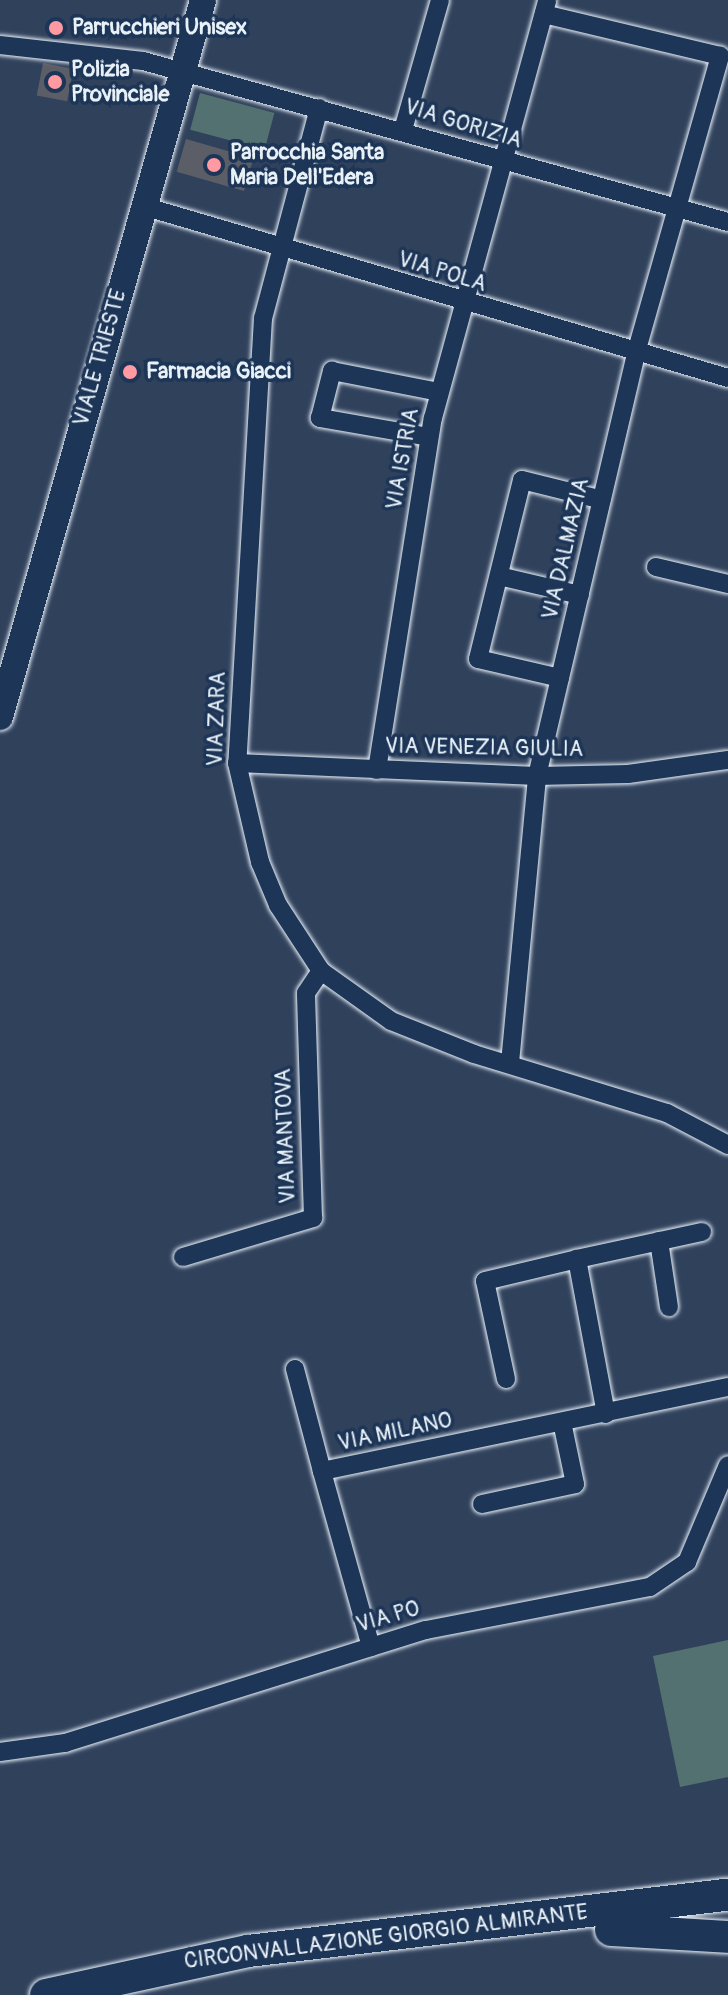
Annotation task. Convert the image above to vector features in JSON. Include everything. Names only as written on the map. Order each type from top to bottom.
[{"type":"highway","points":[[606,1920],[728,1874]]},
{"type":"highway","name":"CIRCONVALLAZIONE GIORGIO ALMIRANTE","points":[[138,1995],[265,1970],[606,1920],[728,1895]]},
{"type":"highway","name":"CIRCONVALLAZIONE GIORGIO ALMIRANTE","points":[[46,1995],[248,1951],[606,1920],[728,1917]]},
{"type":"highway","points":[[606,1920],[728,1937]]},
{"type":"main road","name":"VIALE TRIESTE","points":[[0,717],[203,0]]},
{"type":"street","points":[[403,130],[440,0]]},
{"type":"street","name":"VIA DALMAZIA","points":[[510,1063],[537,776],[636,353],[720,56],[546,7]]},
{"type":"street","name":"VIA ISTRIA","points":[[377,770],[429,437],[461,304],[505,162],[546,7]]},
{"type":"street","name":"VIA GORIZIA","points":[[0,45],[81,49],[184,72],[728,222]]},
{"type":"street","name":"VIA ZARA","points":[[319,108],[263,318],[237,763],[260,862],[278,905],[321,971],[391,1021],[667,1113],[728,1145]]},
{"type":"street","name":"VIA POLA","points":[[143,206],[461,304],[728,378]]},
{"type":"street","points":[[429,437],[320,418],[332,371],[439,392]]},
{"type":"street","points":[[560,678],[478,659],[522,480],[602,500]]},
{"type":"street","points":[[656,567],[728,584]]},
{"type":"street","points":[[499,576],[580,595]]},
{"type":"street","name":"VIA VENEZIA GIULIA","points":[[237,763],[537,776],[628,774],[728,760]]},
{"type":"street","name":"VIA MANTOVA","points":[[183,1257],[313,1218],[306,993],[321,971]]},
{"type":"street","points":[[506,1379],[485,1281],[702,1232]]},
{"type":"street","points":[[659,1241],[669,1307]]},
{"type":"street","points":[[577,1259],[606,1414]]},
{"type":"street","points":[[295,1369],[322,1471]]},
{"type":"street","name":"VIA MILANO","points":[[371,1647],[322,1471],[728,1387]]},
{"type":"street","points":[[482,1504],[575,1484],[562,1422]]},
{"type":"street","name":"VIA PO","points":[[0,1752],[65,1743],[371,1647],[662,1582],[687,1562],[728,1465]]},
{"type":"green space","points":[[200,93],[274,113],[265,150],[190,130]]},
{"type":"green space","points":[[728,1640],[728,1777],[680,1787],[653,1656]]},
{"type":"building","name":"Polizia Provinciale","points":[[43,63],[73,69],[67,101],[37,95]]},
{"type":"building","name":"Parrocchia Santa Maria Dell'Edera","points":[[186,139],[253,158],[244,191],[177,172]]},
{"type":"place","name":"Parrucchieri Unisex","points":[[56,28]]},
{"type":"place","name":"Polizia Provinciale","points":[[55,82]]},
{"type":"place","name":"Parrocchia Santa Maria Dell'Edera","points":[[214,165]]},
{"type":"place","name":"Farmacia Giacci","points":[[130,372]]}]
